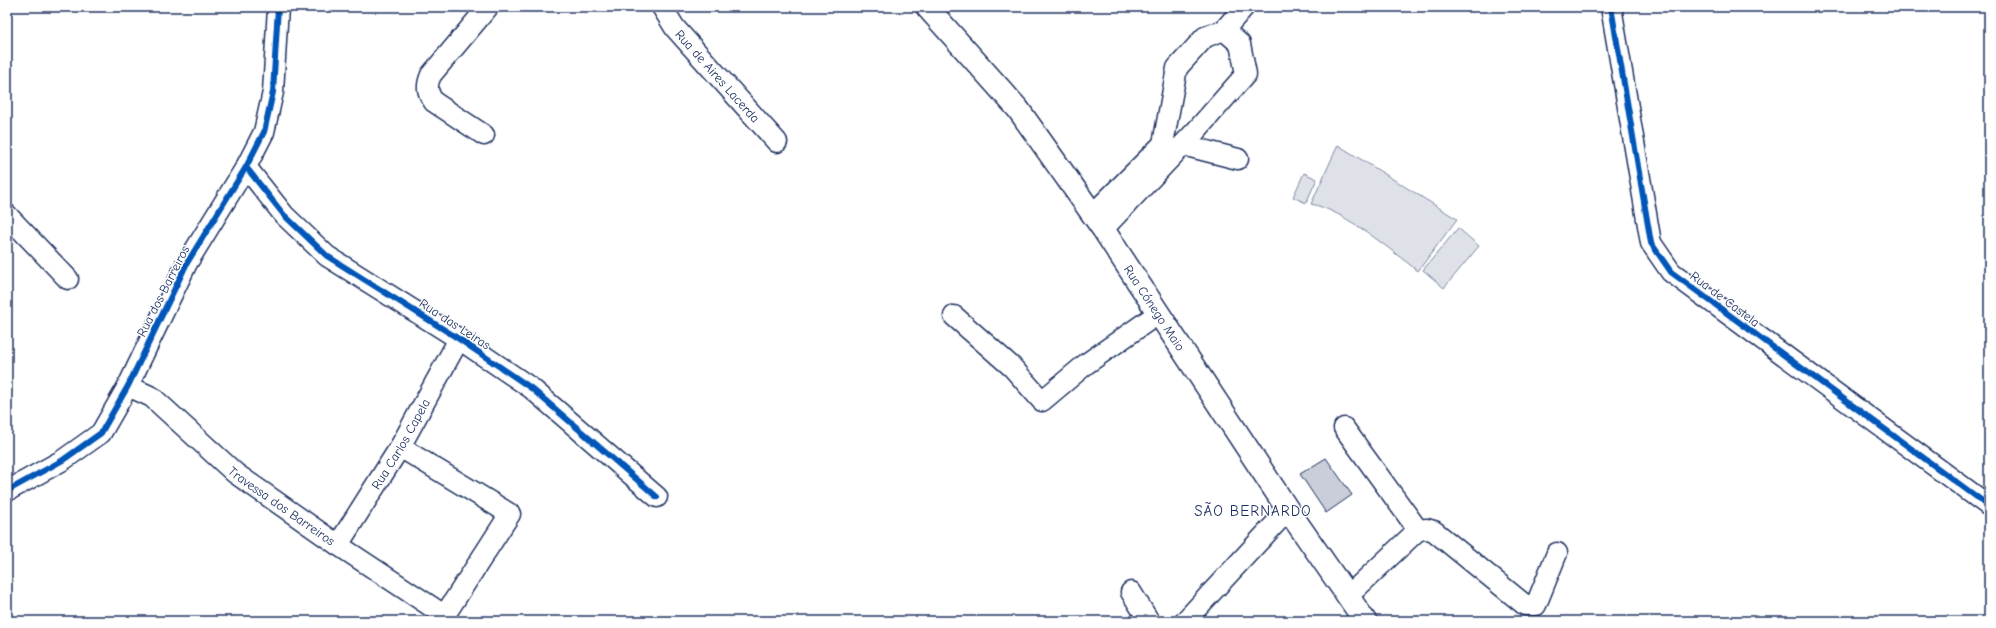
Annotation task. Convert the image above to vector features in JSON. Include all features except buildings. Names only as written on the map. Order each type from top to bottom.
[{"type":"main road","name":"Rua Cónego Maio","points":[[927,7],[1018,109],[1098,221],[1288,510],[1365,621]]},
{"type":"street","name":"Rua dos Barreiros","points":[[7,491],[63,460],[101,433],[128,386],[187,263],[246,167],[264,132],[273,92],[278,7]]},
{"type":"street","points":[[484,135],[434,102],[429,94],[427,84],[431,75],[488,7]]},
{"type":"street","name":"Rua de Aires Lacerda","points":[[662,7],[675,28],[777,142]]},
{"type":"street","points":[[1098,221],[1163,144],[1177,68],[1205,37],[1224,30],[1244,7]]},
{"type":"street","name":"Rua de Castela","points":[[1611,7],[1651,243],[1671,272],[1989,506]]},
{"type":"street","points":[[1098,221],[1189,138],[1246,74],[1240,44],[1224,30]]},
{"type":"street","points":[[1189,138],[1238,153]]},
{"type":"street","name":"Rua das Leiras","points":[[246,167],[284,215],[327,256],[459,339],[531,388],[657,497]]},
{"type":"street","points":[[7,215],[68,278]]},
{"type":"street","points":[[954,316],[1012,367],[1042,401],[1086,364],[1159,313]]},
{"type":"street","name":"Rua Carlos Capela","points":[[338,546],[400,447],[459,339]]},
{"type":"street","name":"Travessa dos Barreiros","points":[[128,386],[152,397],[235,473],[443,618]]},
{"type":"street","points":[[1344,428],[1418,530]]},
{"type":"street","points":[[400,447],[510,514],[443,618]]},
{"type":"street","points":[[1185,621],[1288,510]]},
{"type":"street","points":[[1348,596],[1418,530],[1427,529],[1434,531],[1525,605],[1536,605],[1557,553]]},
{"type":"street","points":[[1131,592],[1149,621]]},
{"type":"shaded area","points":[[1338,145],[1457,219],[1418,271],[1352,222],[1338,214],[1311,204]]},
{"type":"shaded area","points":[[1304,173],[1317,179],[1306,203],[1293,197]]},
{"type":"shaded area","points":[[1458,228],[1479,246],[1444,288],[1423,270]]},
{"type":"cycle path","points":[[7,491],[63,460],[101,433],[128,386],[187,263],[246,167],[264,132],[273,92],[278,7]]},
{"type":"cycle path","points":[[1611,7],[1651,243],[1671,272],[1989,506]]},
{"type":"cycle path","points":[[246,167],[284,215],[327,256],[459,339],[531,388],[657,497]]},
{"type":"district","name":"SÃO BERNARDO","points":[[1253,511]]}]
